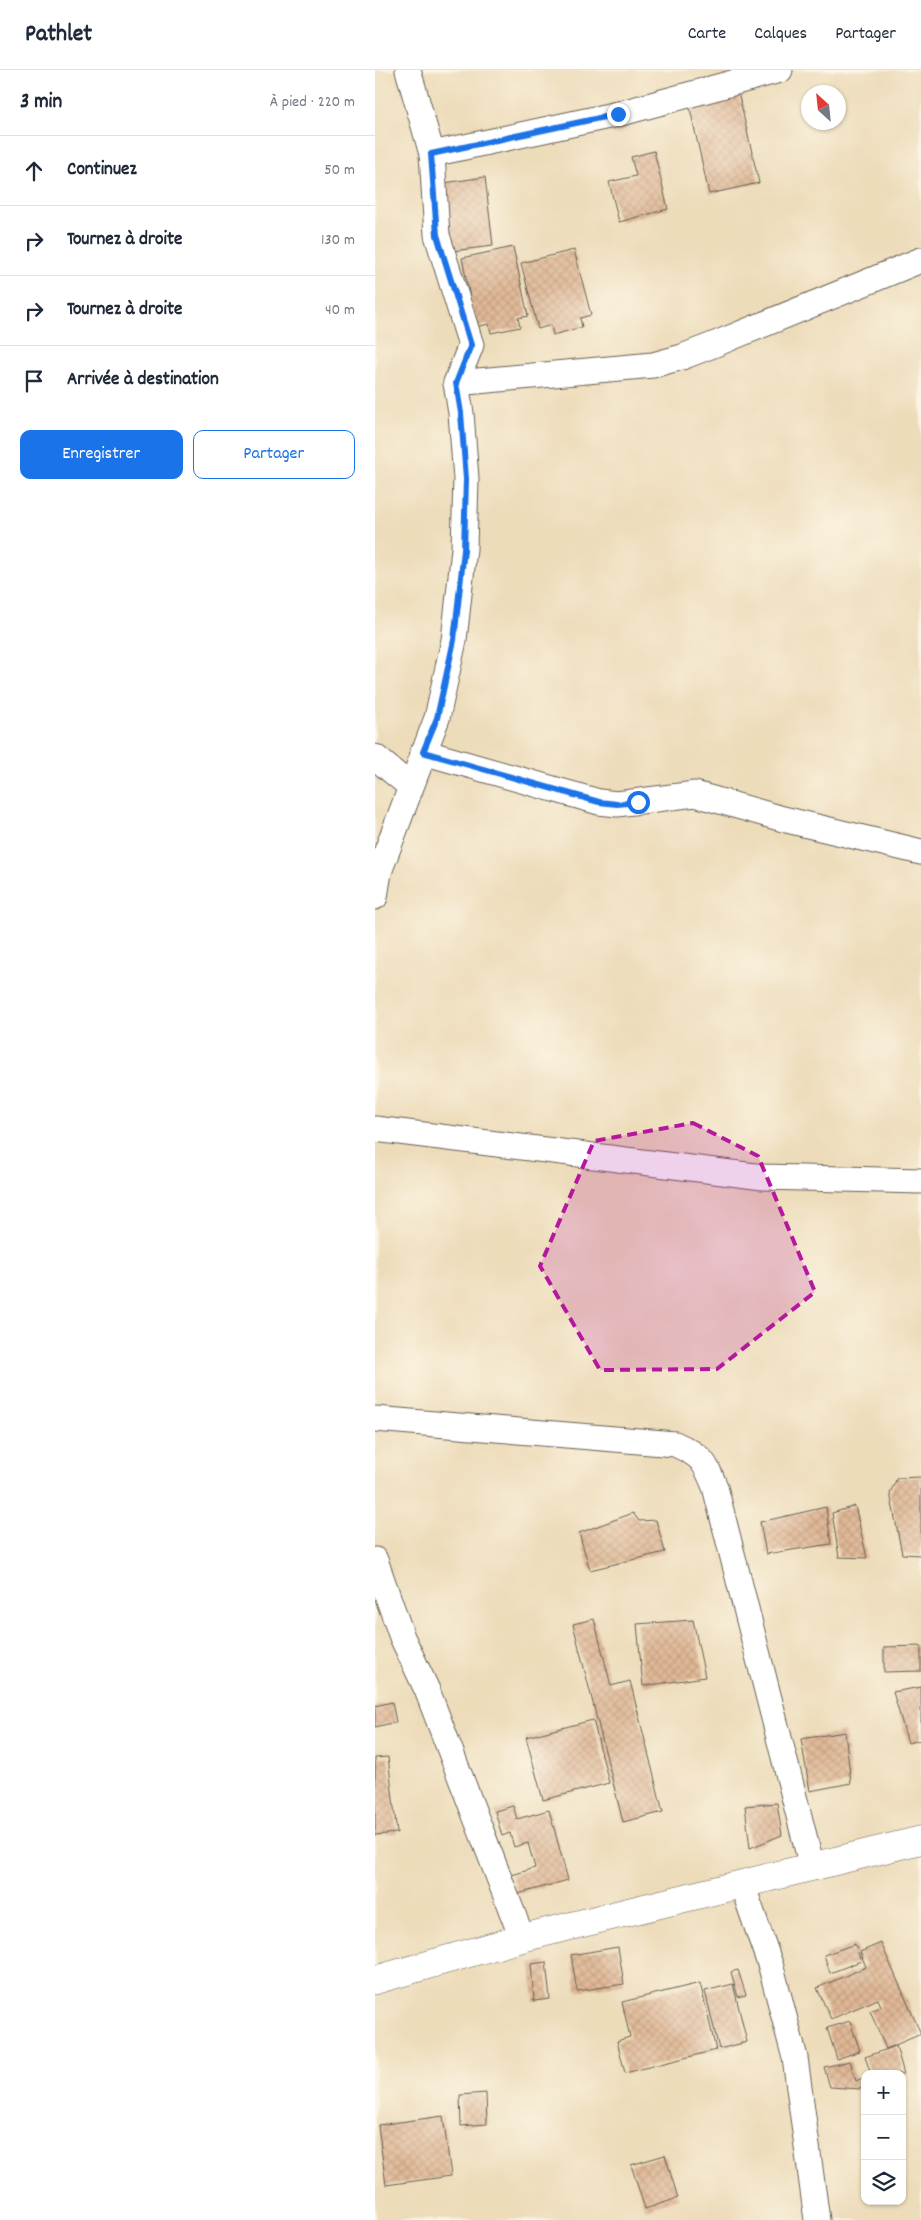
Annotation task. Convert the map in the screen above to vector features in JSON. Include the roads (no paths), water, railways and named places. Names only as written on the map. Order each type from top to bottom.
[{"type":"street","points":[[375,897],[379,872],[437,718],[454,640],[464,550],[466,479],[461,413],[456,383],[471,345],[437,235],[431,154],[408,70]]},
{"type":"street","points":[[431,154],[618,114],[780,70]]},
{"type":"street","points":[[456,383],[653,365],[713,345],[921,260]]},
{"type":"street","points":[[423,752],[599,802],[617,804],[695,794],[783,819],[921,852]]},
{"type":"street","points":[[375,757],[410,786]]},
{"type":"street","points":[[375,1129],[763,1177],[921,1182]]},
{"type":"street","points":[[375,1419],[675,1444],[695,1452],[706,1465],[715,1488],[812,1866]]},
{"type":"street","points":[[375,1560],[402,1638],[427,1690],[522,1938]]},
{"type":"street","points":[[375,1980],[522,1938],[921,1840]]},
{"type":"street","points":[[742,1884],[771,1967],[795,2058],[817,2220]]}]
